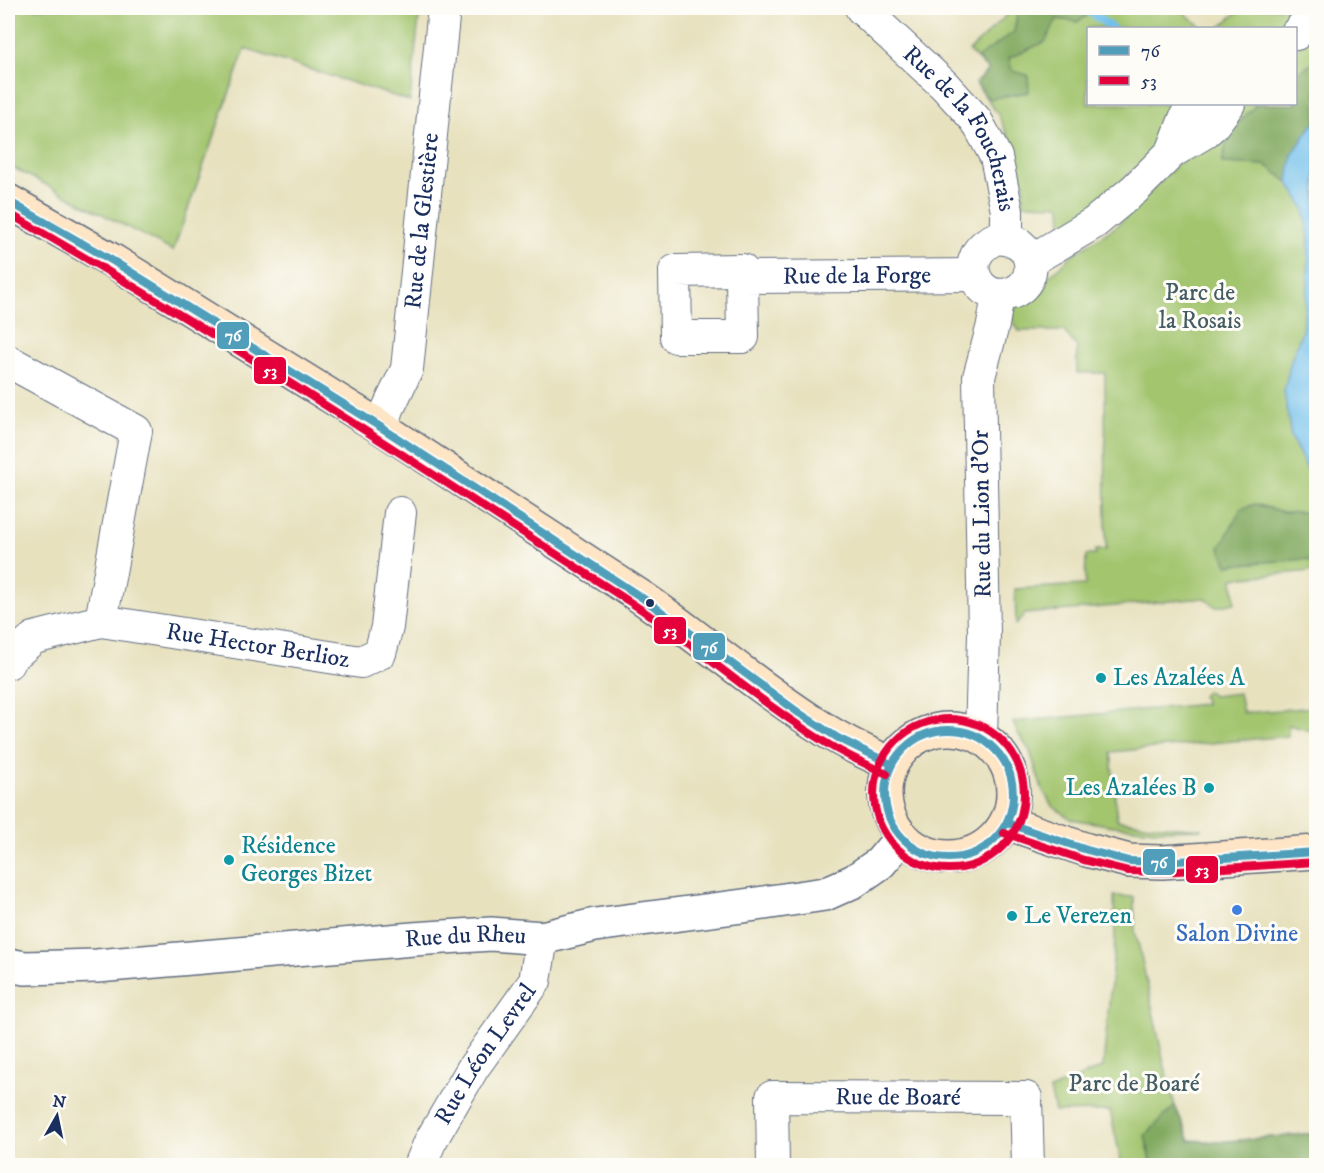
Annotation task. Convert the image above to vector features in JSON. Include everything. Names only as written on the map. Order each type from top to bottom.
[{"type":"main road","points":[[8,201],[113,261],[382,428],[644,599],[737,670],[823,729],[891,764]]},
{"type":"main road","points":[[952,729],[981,735],[996,748],[1010,771],[1014,796],[1007,822],[992,842],[971,855],[946,859],[921,853],[901,838],[887,815],[884,790],[891,764],[906,745],[927,732],[952,729]]},
{"type":"main road","points":[[1007,822],[1087,850],[1129,861],[1162,862],[1317,852]]},
{"type":"street","name":"Rue de la Glestière","points":[[382,428],[388,409],[407,369],[444,8]]},
{"type":"street","name":"Rue de la Foucherais","points":[[861,8],[944,85],[976,120],[996,157],[1007,211],[1007,239]]},
{"type":"street","points":[[1297,33],[1317,12]]},
{"type":"street","points":[[1172,152],[1186,116],[1195,105]]},
{"type":"street","points":[[1030,261],[1094,222],[1135,189],[1172,152],[1204,133],[1213,125],[1227,105]]},
{"type":"street","points":[[997,238],[1015,241],[1022,246],[1030,261],[1031,270],[1028,279],[1023,286],[1007,295],[998,295],[988,291],[980,285],[974,275],[975,257],[980,248],[997,238]]},
{"type":"street","name":"Rue de la Forge","points":[[742,277],[974,275]]},
{"type":"street","name":"Rue du Lion d'Or","points":[[981,735],[984,634],[979,377],[993,325],[998,295]]},
{"type":"street","points":[[8,361],[136,431],[101,621],[34,638],[9,659],[8,663]]},
{"type":"street","name":"Rue Hector Berlioz","points":[[101,621],[361,662],[380,653],[387,627],[400,513]]},
{"type":"street","name":"Rue du Rheu","points":[[8,965],[25,968],[97,966],[491,934],[542,938],[595,925],[825,894],[854,881],[880,863],[901,838]]},
{"type":"street","name":"Rue Léon Levrel","points":[[420,1166],[430,1142],[473,1068],[535,981],[542,938]]},
{"type":"street","name":"Rue de Boaré","points":[[773,1166],[772,1097],[1026,1098],[1028,1166]]},
{"type":"green space","points":[[8,8],[420,8],[410,101],[245,49],[173,251],[8,165]]},
{"type":"green space","points":[[1008,8],[1178,8],[1202,27],[1087,27],[1087,105],[1184,105],[1166,138],[1146,159],[1082,216],[1062,228],[1061,205],[1022,204],[1024,186],[1016,154],[999,116],[976,83],[988,70],[969,51],[1011,11]]},
{"type":"green space","points":[[1018,8],[1093,8],[1091,13],[1077,22],[1057,19],[1045,42],[1009,58],[1012,71],[1028,75],[1029,92],[988,99],[976,83],[988,70],[977,58],[1014,32]]},
{"type":"green space","points":[[1242,8],[1304,8],[1282,27],[1220,27]]},
{"type":"green space","name":"Parc de la Rosais","points":[[1316,29],[1316,588],[1313,571],[1233,578],[1235,603],[1216,607],[1205,598],[1025,614],[1016,624],[1015,589],[1085,585],[1086,555],[1096,555],[1095,550],[1106,550],[1105,373],[1077,373],[1077,347],[1064,331],[1019,331],[1012,320],[1013,310],[1072,255],[1117,226],[1238,105],[1297,105],[1297,48]]},
{"type":"green space","points":[[1316,63],[1316,123],[1312,125],[1292,155],[1288,182],[1266,165],[1222,163],[1228,136],[1256,105],[1297,105],[1297,73]]},
{"type":"green space","points":[[1255,504],[1283,512],[1304,512],[1316,523],[1316,564],[1306,559],[1227,565],[1220,548],[1241,509]]},
{"type":"green space","points":[[1206,691],[1213,696],[1239,693],[1243,713],[1316,707],[1316,732],[1288,725],[1288,736],[1111,752],[1117,820],[1203,829],[1156,830],[1071,819],[1052,806],[1042,789],[1030,751],[1013,722],[1205,704],[1202,696]]},
{"type":"green space","name":"Parc de Boaré","points":[[1114,896],[1134,897],[1135,932],[1164,1063],[1175,1106],[1190,1140],[1219,1142],[1316,1133],[1316,1165],[1122,1165],[1110,1111],[1055,1112],[1050,1090],[1103,1067],[1115,940]]},
{"type":"green space","points":[[1175,1106],[1190,1141],[1219,1142],[1316,1133],[1316,1165],[1152,1165],[1145,1135]]},
{"type":"water","points":[[1316,123],[1316,482],[1291,437],[1284,391],[1291,361],[1302,331],[1308,284],[1309,237],[1304,208],[1288,182],[1292,155],[1312,125]]},
{"type":"waterway","points":[[1084,8],[1111,27]]},
{"type":"transit line","name":"76","points":[[8,201],[113,261],[382,428],[644,599],[799,713],[838,738],[891,764]]},
{"type":"transit line","name":"53","points":[[8,213],[166,306],[399,452],[630,602],[801,727],[841,752],[887,774]]},
{"type":"transit line","name":"53","points":[[949,719],[978,725],[1002,741],[1018,765],[1024,794],[1018,823],[1002,847],[978,863],[949,869],[920,863],[896,847],[880,823],[874,794],[880,765],[896,741],[920,725],[949,719]]},
{"type":"transit line","name":"76","points":[[949,730],[974,735],[995,748],[1008,769],[1013,794],[1008,819],[995,840],[974,853],[949,858],[924,853],[903,840],[890,819],[885,794],[890,769],[903,748],[924,735],[949,730]]},
{"type":"transit line","name":"76","points":[[1007,823],[1087,850],[1129,861],[1162,862],[1316,852]]},
{"type":"transit line","name":"53","points":[[1004,833],[1084,860],[1128,871],[1163,872],[1316,862]]},
{"type":"place","name":"Les Azalées A","points":[[1101,678]]},
{"type":"place","name":"Les Azalées B","points":[[1209,788]]},
{"type":"place","name":"Résidence Georges Bizet","points":[[229,860]]},
{"type":"place","name":"Salon Divine","points":[[1237,910]]},
{"type":"place","name":"Le Verezen","points":[[1012,916]]}]
